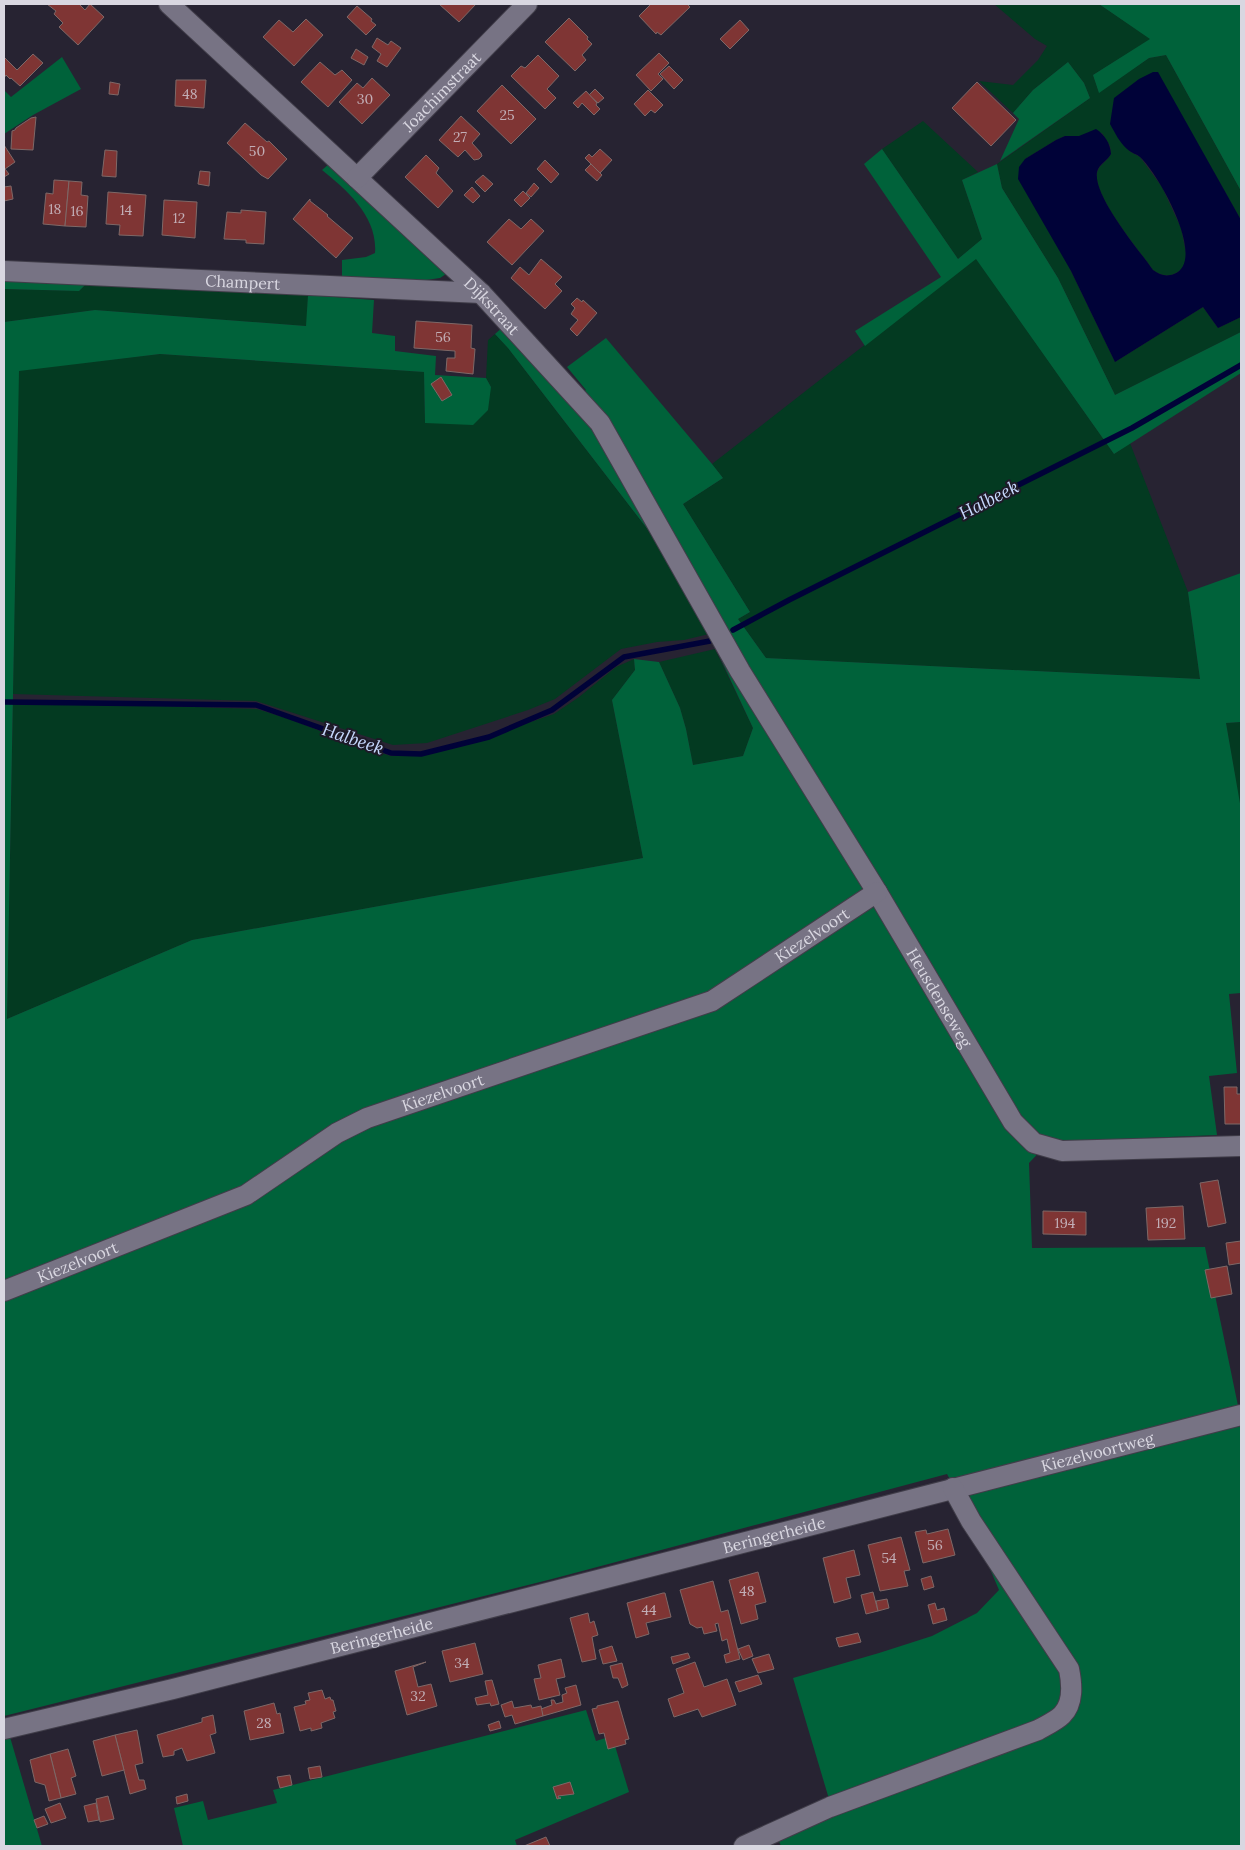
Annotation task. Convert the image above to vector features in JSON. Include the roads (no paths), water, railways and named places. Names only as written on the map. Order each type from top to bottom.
[{"type":"street","name":"Dijkstraat","points":[[169,4],[481,293],[600,423],[740,670]]},
{"type":"street","name":"Joachimstraat","points":[[357,178],[527,4]]},
{"type":"street","name":"Champert","points":[[4,271],[481,293]]},
{"type":"street","name":"Heusdenseweg","points":[[740,670],[878,892],[1012,1122],[1034,1143],[1062,1150],[1241,1146]]},
{"type":"street","name":"Kiezelvoort","points":[[4,1290],[246,1196],[337,1133],[367,1118],[712,1001],[878,892]]},
{"type":"street","name":"Kiezelvoortweg","points":[[953,1488],[1241,1415]]},
{"type":"street","name":"Beringerheide","points":[[4,1729],[173,1689],[953,1488]]},
{"type":"street","points":[[744,1846],[830,1808],[1038,1730],[1062,1715],[1068,1705],[1072,1686],[1069,1669],[971,1521],[953,1488]]},
{"type":"waterway","name":"Halbeek","points":[[733,630],[1132,428],[1241,365]]},
{"type":"waterway","name":"Halbeek","points":[[4,702],[256,705],[391,753],[421,754],[489,737],[552,710],[624,657],[710,641]]}]
